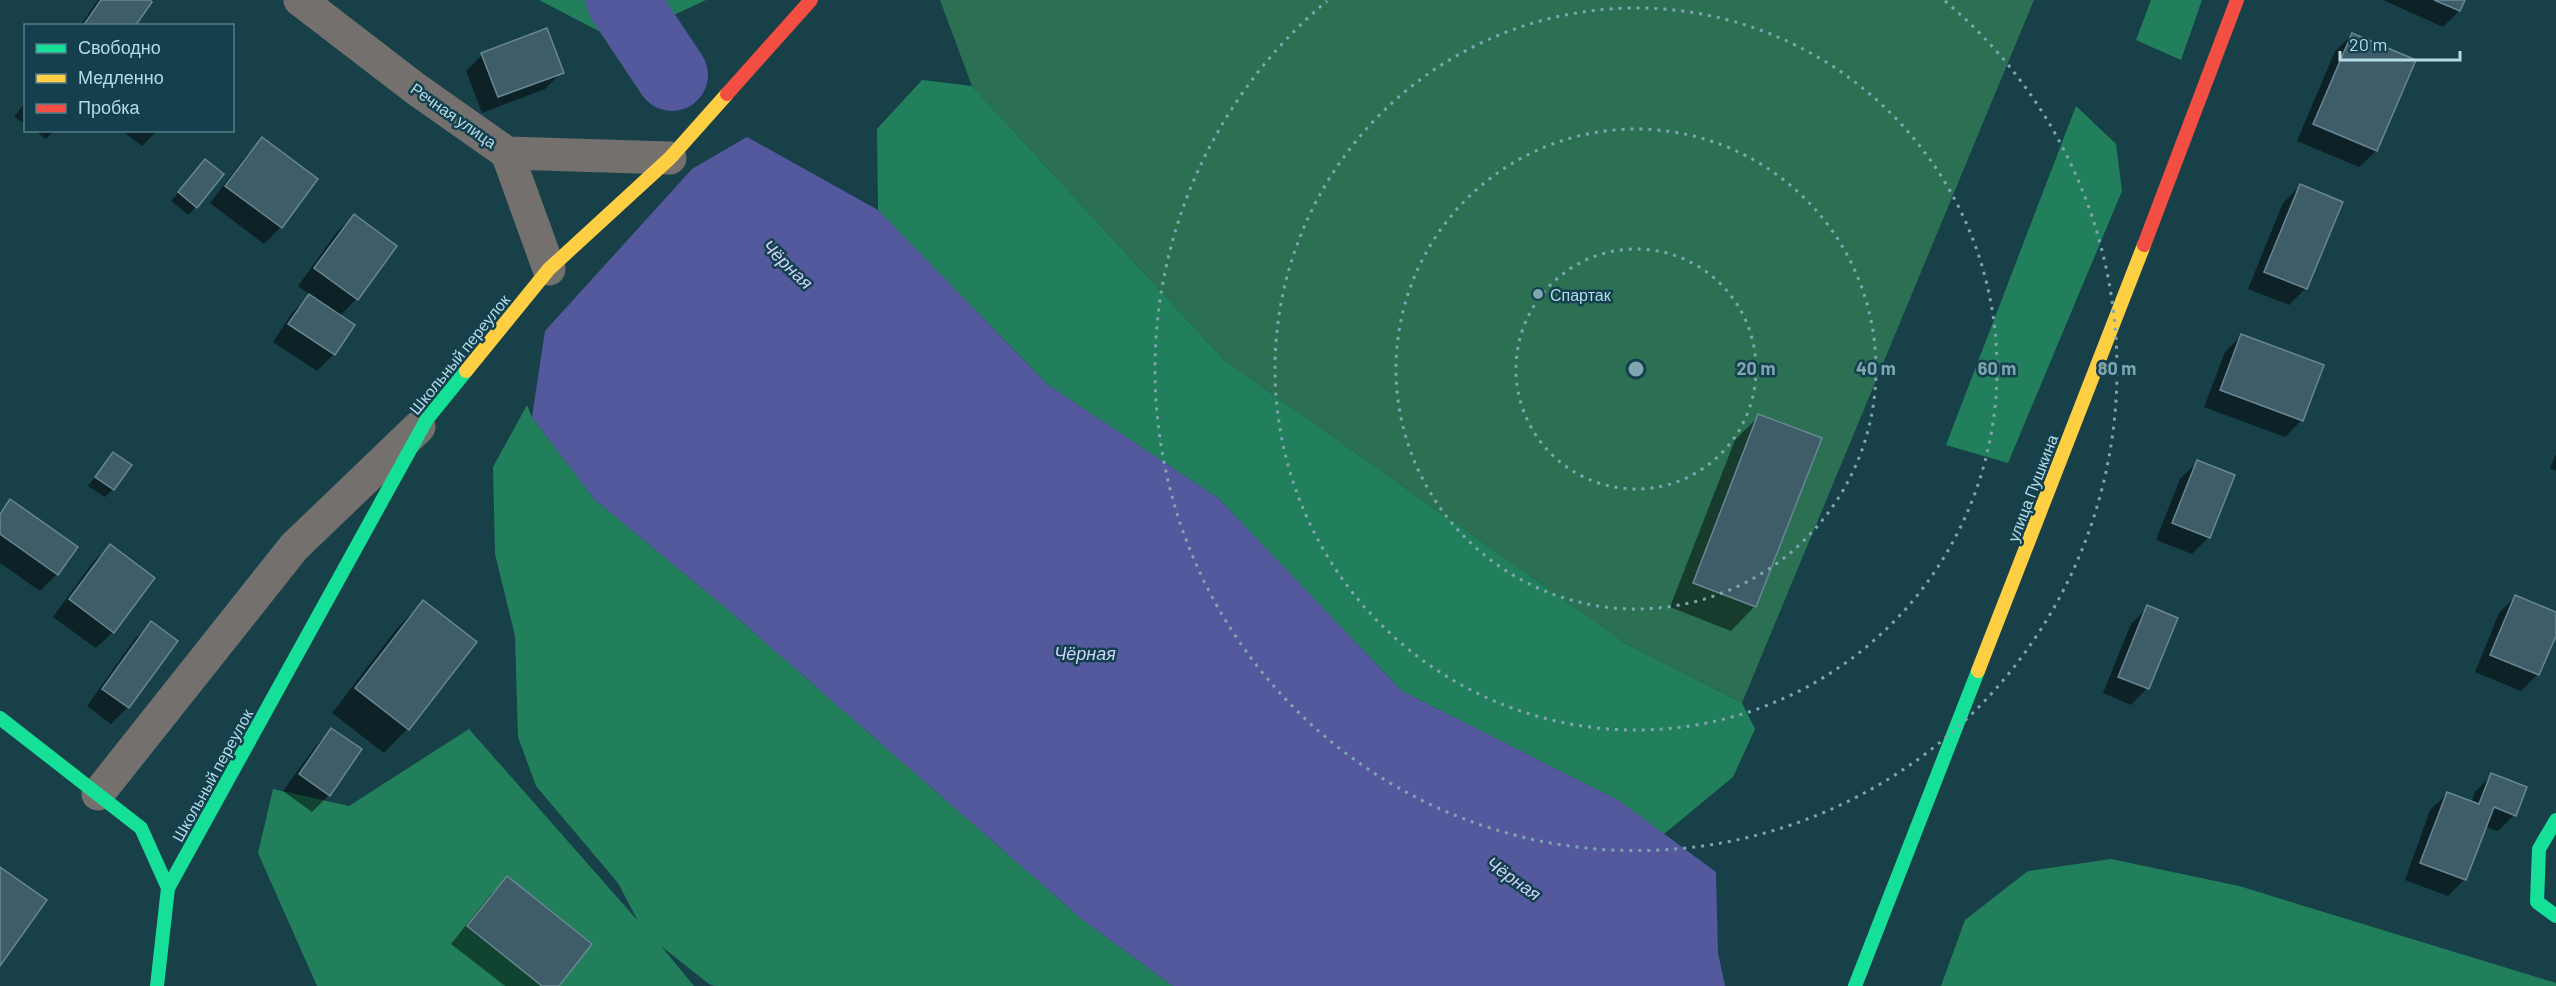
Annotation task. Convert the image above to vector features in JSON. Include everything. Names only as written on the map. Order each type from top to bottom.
[{"type":"street","name":"Речная улица","points":[[300,0],[416,89],[507,153],[670,158]]},
{"type":"street","name":"Школьный переулок","points":[[168,888],[427,419],[549,269],[670,158],[811,0]]},
{"type":"street","name":"улица Пушкина","points":[[1855,986],[2181,152],[2237,0]]},
{"type":"street","points":[[507,153],[549,269]]},
{"type":"street","points":[[98,794],[294,547],[427,419]]},
{"type":"street","points":[[0,718],[141,828],[168,888],[157,986]]},
{"type":"street","points":[[2556,820],[2539,849],[2537,902],[2556,916]]},
{"type":"green space","points":[[539,0],[706,0],[618,41]]},
{"type":"green space","name":"Спартак","points":[[940,0],[2034,0],[1742,703],[1628,645],[1224,360],[972,86]]},
{"type":"green space","points":[[2151,0],[2202,0],[2181,60],[2136,40]]},
{"type":"green space","points":[[922,80],[972,86],[1224,360],[1628,645],[1742,703],[1755,729],[1733,777],[1664,834],[1618,800],[1402,691],[1218,498],[1048,385],[878,210],[877,129]]},
{"type":"green space","points":[[2076,106],[2116,144],[2122,191],[2008,463],[1946,445]]},
{"type":"green space","points":[[527,405],[532,417],[594,499],[726,608],[1083,920],[1173,986],[715,986],[709,984],[661,946],[694,986],[317,986],[258,853],[273,789],[349,806],[469,729],[638,921],[618,883],[536,786],[518,737],[515,636],[495,554],[493,467]]},
{"type":"green space","points":[[2111,859],[2239,886],[2556,983],[2556,986],[1941,986],[1965,920],[2028,871]]},
{"type":"water","name":"Чёрная","points":[[747,137],[878,210],[1048,385],[1218,498],[1402,691],[1618,800],[1716,872],[1718,953],[1725,986],[1173,986],[1083,920],[726,608],[594,499],[532,417],[545,331],[692,169]]},
{"type":"building","points":[[101,0],[150,0],[152,2],[136,24],[84,24]]},
{"type":"building","points":[[2434,0],[2465,0],[2460,11]]},
{"type":"building","points":[[547,28],[564,73],[498,97],[481,53]]},
{"type":"building","points":[[2352,33],[2416,60],[2377,151],[2313,124]]},
{"type":"building","points":[[262,137],[318,179],[282,228],[225,186]]},
{"type":"building","points":[[205,159],[224,174],[197,208],[178,192]]},
{"type":"building","points":[[2300,184],[2343,202],[2307,289],[2264,272]]},
{"type":"building","points":[[354,214],[397,246],[358,300],[314,268]]},
{"type":"building","points":[[309,294],[355,325],[335,355],[288,324]]},
{"type":"building","points":[[2241,334],[2324,365],[2303,421],[2220,390]]},
{"type":"building","points":[[1758,414],[1822,438],[1756,607],[1693,583]]},
{"type":"building","points":[[113,452],[132,465],[114,490],[95,477]]},
{"type":"building","points":[[2197,460],[2235,475],[2210,538],[2172,523]]},
{"type":"building","points":[[10,499],[78,547],[58,575],[0,534],[0,514]]},
{"type":"building","points":[[110,544],[155,578],[114,633],[69,599]]},
{"type":"building","points":[[2515,595],[2556,612],[2556,636],[2539,675],[2490,655]]},
{"type":"building","points":[[423,600],[477,642],[409,730],[355,688]]},
{"type":"building","points":[[2147,605],[2178,618],[2149,689],[2118,677]]},
{"type":"building","points":[[151,621],[178,641],[129,708],[102,689]]},
{"type":"building","points":[[331,728],[362,749],[330,796],[299,774]]},
{"type":"building","points":[[2491,773],[2527,787],[2516,816],[2494,807],[2466,880],[2420,863],[2447,792],[2479,804]]},
{"type":"building","points":[[0,867],[47,900],[0,966]]},
{"type":"building","points":[[507,876],[592,944],[559,986],[542,986],[467,926]]},
{"type":"waterway","name":"Чёрная","points":[[622,0],[672,75]]},
{"type":"traffic: fast","points":[[168,888],[427,419],[466,371]]},
{"type":"traffic: fast","points":[[1855,986],[1978,671]]},
{"type":"traffic: fast","points":[[0,718],[141,828],[168,888],[157,986]]},
{"type":"traffic: fast","points":[[2556,820],[2539,849],[2537,902],[2556,916]]},
{"type":"traffic: slow","points":[[466,371],[549,269],[670,158],[727,94]]},
{"type":"traffic: slow","points":[[1978,671],[2144,245]]},
{"type":"traffic: jam","points":[[727,94],[811,0]]},
{"type":"traffic: jam","points":[[2144,245],[2237,0]]},
{"type":"place","name":"Спартак","points":[[1538,294]]}]
